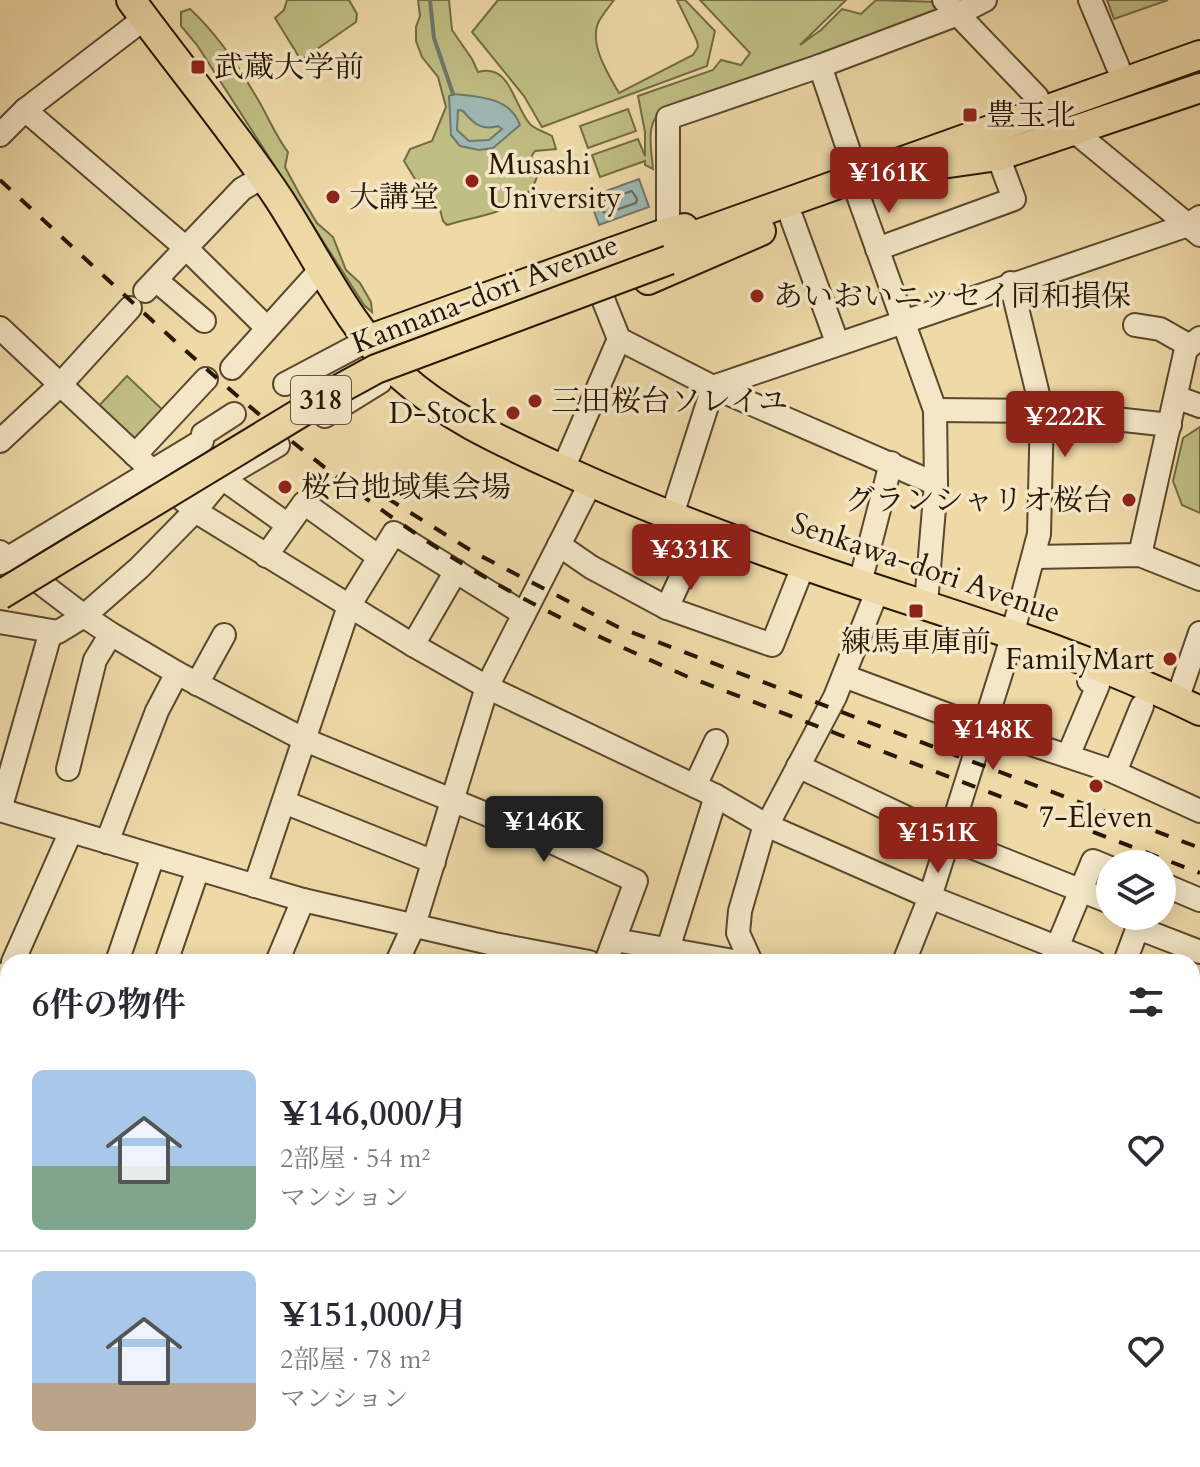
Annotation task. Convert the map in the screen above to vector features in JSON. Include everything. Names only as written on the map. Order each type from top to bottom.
[{"type":"main road","name":"Senkawa-dori Avenue","points":[[138,9],[213,103],[370,339],[399,374],[460,418],[591,482],[672,515],[804,564],[1097,663],[1188,706]]},
{"type":"main road","points":[[946,155],[1013,107],[1200,39]]},
{"type":"main road","name":"318","points":[[667,246],[758,222],[946,155],[1094,100],[1200,55]]},
{"type":"main road","name":"318","points":[[1094,100],[1200,72]]},
{"type":"main road","points":[[946,155],[998,156],[1200,88]]},
{"type":"main road","name":"318","points":[[758,222],[792,219],[858,186]]},
{"type":"main road","points":[[399,374],[603,299],[758,222]]},
{"type":"main road","points":[[370,339],[667,246]]},
{"type":"main road","name":"Kannana-dori Avenue","points":[[2,563],[367,358],[667,246]]},
{"type":"main road","name":"Kannana-dori Avenue","points":[[0,595],[376,369],[667,246]]},
{"type":"street","points":[[667,246],[668,118],[820,66],[951,7],[985,0]]},
{"type":"street","points":[[1090,0],[1118,67]]},
{"type":"street","points":[[951,7],[1037,97]]},
{"type":"street","points":[[0,135],[138,9]]},
{"type":"street","points":[[820,66],[877,249],[935,410],[936,484],[926,604]]},
{"type":"street","points":[[25,110],[186,248],[267,328]]},
{"type":"street","points":[[1074,131],[1196,226]]},
{"type":"street","points":[[877,249],[1014,199],[998,156]]},
{"type":"street","points":[[204,321],[151,286],[242,189],[263,177]]},
{"type":"street","points":[[792,219],[837,342]]},
{"type":"street","points":[[713,387],[1011,283],[1196,226]]},
{"type":"street","points":[[232,368],[322,268]]},
{"type":"street","points":[[907,954],[930,897],[1013,633],[1034,557],[1041,515],[1042,411],[1011,283]]},
{"type":"street","points":[[603,299],[619,339],[713,387],[936,484]]},
{"type":"street","points":[[0,441],[60,385],[130,308]]},
{"type":"street","points":[[1135,325],[1160,329],[1195,342]]},
{"type":"street","points":[[0,328],[188,505],[413,645],[487,687],[705,791],[766,825],[1052,954]]},
{"type":"street","points":[[285,384],[370,339]]},
{"type":"street","points":[[563,469],[619,339]]},
{"type":"street","points":[[1140,555],[1186,349],[1195,342]]},
{"type":"street","points":[[325,416],[372,385],[399,374]]},
{"type":"street","points":[[143,463],[206,379]]},
{"type":"street","points":[[672,515],[713,387]]},
{"type":"street","points":[[1176,397],[1200,406]]},
{"type":"street","points":[[935,410],[1042,411],[1170,425]]},
{"type":"street","points":[[234,414],[203,434],[202,441],[143,463],[2,563],[44,584],[84,616],[177,673],[305,740],[452,799],[636,881],[609,954]]},
{"type":"street","points":[[0,611],[188,505],[222,478],[278,445]]},
{"type":"street","points":[[747,954],[738,933],[740,911],[766,825],[844,676],[869,586],[891,463]]},
{"type":"street","points":[[222,478],[288,525]]},
{"type":"street","points":[[401,954],[414,925],[487,687],[591,482]]},
{"type":"street","points":[[266,556],[304,503],[379,557]]},
{"type":"street","points":[[0,622],[58,632],[84,616],[139,568],[188,505]]},
{"type":"street","points":[[667,608],[704,527]]},
{"type":"street","points":[[255,886],[349,606],[394,533],[524,614]]},
{"type":"street","points":[[559,545],[591,567],[667,608],[772,645],[804,564]]},
{"type":"street","points":[[1034,557],[1140,555],[1200,579]]},
{"type":"street","points":[[413,645],[456,571]]},
{"type":"street","points":[[51,631],[0,810],[303,900],[527,954]]},
{"type":"street","points":[[1188,706],[1200,633]]},
{"type":"street","points":[[68,769],[95,660],[111,634]]},
{"type":"street","points":[[197,684],[224,635]]},
{"type":"street","points":[[1068,756],[1098,685],[1089,681],[1097,663]]},
{"type":"street","points":[[107,842],[157,711],[177,673]]},
{"type":"street","points":[[844,676],[983,728],[1115,772],[1200,811]]},
{"type":"street","points":[[1115,772],[1142,706]]},
{"type":"street","points":[[668,949],[716,741]]},
{"type":"street","points":[[798,766],[949,838],[1096,897]]},
{"type":"street","points":[[284,802],[434,862]]},
{"type":"street","points":[[17,954],[71,831]]},
{"type":"street","points":[[120,954],[153,856]]},
{"type":"street","points":[[169,954],[198,869]]},
{"type":"street","points":[[1054,954],[1081,891],[1096,872]]},
{"type":"street","points":[[1176,890],[1200,900]]},
{"type":"street","points":[[280,954],[303,900]]},
{"type":"street","points":[[1128,954],[1137,930]]},
{"type":"street","points":[[1156,930],[1200,952]]},
{"type":"street","points":[[615,940],[695,954]]},
{"type":"shaded area","points":[[287,0],[349,0],[357,14],[356,22],[301,60],[275,18],[284,10]]},
{"type":"shaded area","points":[[418,0],[449,0],[452,30],[478,72],[489,71],[504,79],[524,116],[530,124],[552,136],[556,149],[535,151],[531,157],[540,165],[536,181],[518,202],[447,225],[439,206],[426,197],[404,161],[410,149],[432,141],[446,107],[438,77],[422,57],[416,41],[420,16]]},
{"type":"shaded area","points":[[498,0],[614,0],[599,21],[596,39],[601,58],[619,93],[693,55],[698,47],[677,0],[685,0],[715,31],[707,66],[542,127],[524,96],[472,32]]},
{"type":"shaded area","points":[[700,0],[846,0],[800,45],[842,9],[861,14],[876,0],[937,2],[935,11],[916,21],[667,106],[652,126],[653,169],[645,165],[645,161],[600,177],[592,155],[638,139],[645,156],[645,132],[638,96],[713,70],[721,60],[741,65],[750,53]]},
{"type":"shaded area","points":[[1107,0],[1168,0],[1114,19]]},
{"type":"shaded area","points":[[190,9],[225,48],[259,101],[288,152],[285,167],[317,223],[333,237],[346,270],[360,283],[371,302],[372,312],[364,305],[197,45],[181,26],[181,12]]},
{"type":"shaded area","points":[[628,109],[636,131],[588,148],[580,126]]},
{"type":"shaded area","points":[[127,376],[168,415],[136,448],[95,410]]},
{"type":"shaded area","points":[[1200,427],[1200,513],[1182,505],[1173,481],[1183,438]]},
{"type":"water","points":[[449,96],[493,100],[509,109],[520,125],[493,148],[479,150],[460,146],[451,135]],"holes":[[[458,110],[478,125],[502,129],[489,140],[469,141],[457,130]]]},
{"type":"water","points":[[639,179],[649,207],[599,225],[589,197]]},
{"type":"waterway","points":[[430,0],[434,38],[453,94]]},
{"type":"railway","points":[[0,180],[200,363],[303,451],[412,531],[477,573],[580,627],[686,676],[1200,873]]},
{"type":"railway","points":[[363,483],[475,553],[618,627],[1200,848]]},
{"type":"place","name":"武蔵大学前","points":[[198,67]]},
{"type":"place","name":"豊玉北","points":[[970,115]]},
{"type":"place","name":"Musashi University","points":[[472,181]]},
{"type":"place","name":"大講堂","points":[[333,197]]},
{"type":"place","name":"あいおいニッセイ同和損保","points":[[757,296]]},
{"type":"place","name":"三田桜台ソレイユ","points":[[535,401]]},
{"type":"place","name":"D-Stock","points":[[513,413]]},
{"type":"place","name":"桜台地域集会場","points":[[285,487]]},
{"type":"place","name":"グランシャリオ桜台","points":[[1129,500]]},
{"type":"place","name":"練馬車庫前","points":[[916,611]]},
{"type":"place","name":"FamilyMart","points":[[1170,659]]},
{"type":"place","name":"7-Eleven","points":[[1096,786]]}]
